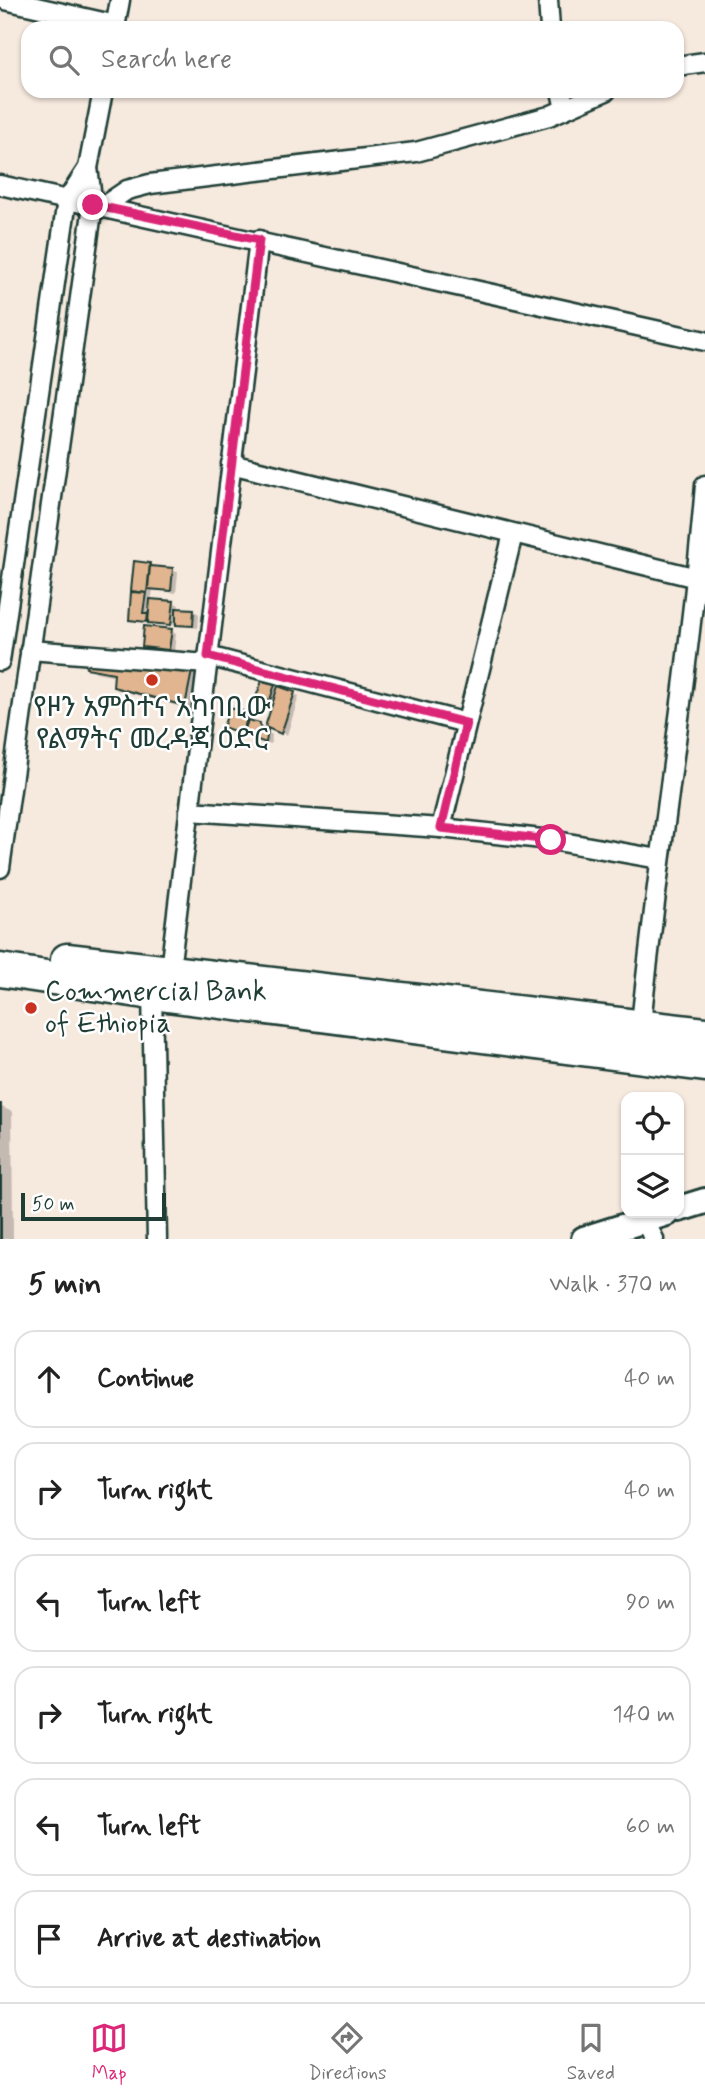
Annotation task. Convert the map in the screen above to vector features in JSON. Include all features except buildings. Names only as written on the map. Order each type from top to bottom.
[{"type":"highway","points":[[0,950],[161,981]]},
{"type":"highway","points":[[0,970],[161,981],[639,1040],[705,1034]]},
{"type":"highway","points":[[639,1040],[705,1065]]},
{"type":"street","points":[[5,0],[94,21]]},
{"type":"street","points":[[116,21],[120,0]]},
{"type":"street","points":[[548,0],[550,21]]},
{"type":"street","points":[[684,65],[705,62]]},
{"type":"street","points":[[0,651],[67,200],[88,168],[102,98]]},
{"type":"street","points":[[563,98],[565,109]]},
{"type":"street","points":[[97,206],[127,190],[150,184],[415,152],[513,127],[590,98]]},
{"type":"street","points":[[0,868],[97,206],[88,168]]},
{"type":"street","points":[[0,185],[259,240],[705,341]]},
{"type":"street","points":[[157,1239],[161,981],[189,810],[259,240]]},
{"type":"street","points":[[231,464],[697,578]]},
{"type":"street","points":[[639,1040],[659,859],[697,578],[705,485]]},
{"type":"street","points":[[441,828],[513,534]]},
{"type":"street","points":[[30,650],[207,660],[466,723]]},
{"type":"street","points":[[189,810],[441,828],[551,840],[659,859]]},
{"type":"street","points":[[684,1207],[705,1201]]},
{"type":"street","points":[[584,1239],[655,1224]]},
{"type":"place","name":"የዞን አምስተና አካባቢው የልማትና መረዳጃ ዕድር","points":[[152,680]]},
{"type":"place","name":"Commercial Bank of Ethiopia","points":[[31,1008]]},
{"type":"route","points":[[93,205],[259,240],[208,656],[466,723],[441,828],[551,840]]}]
